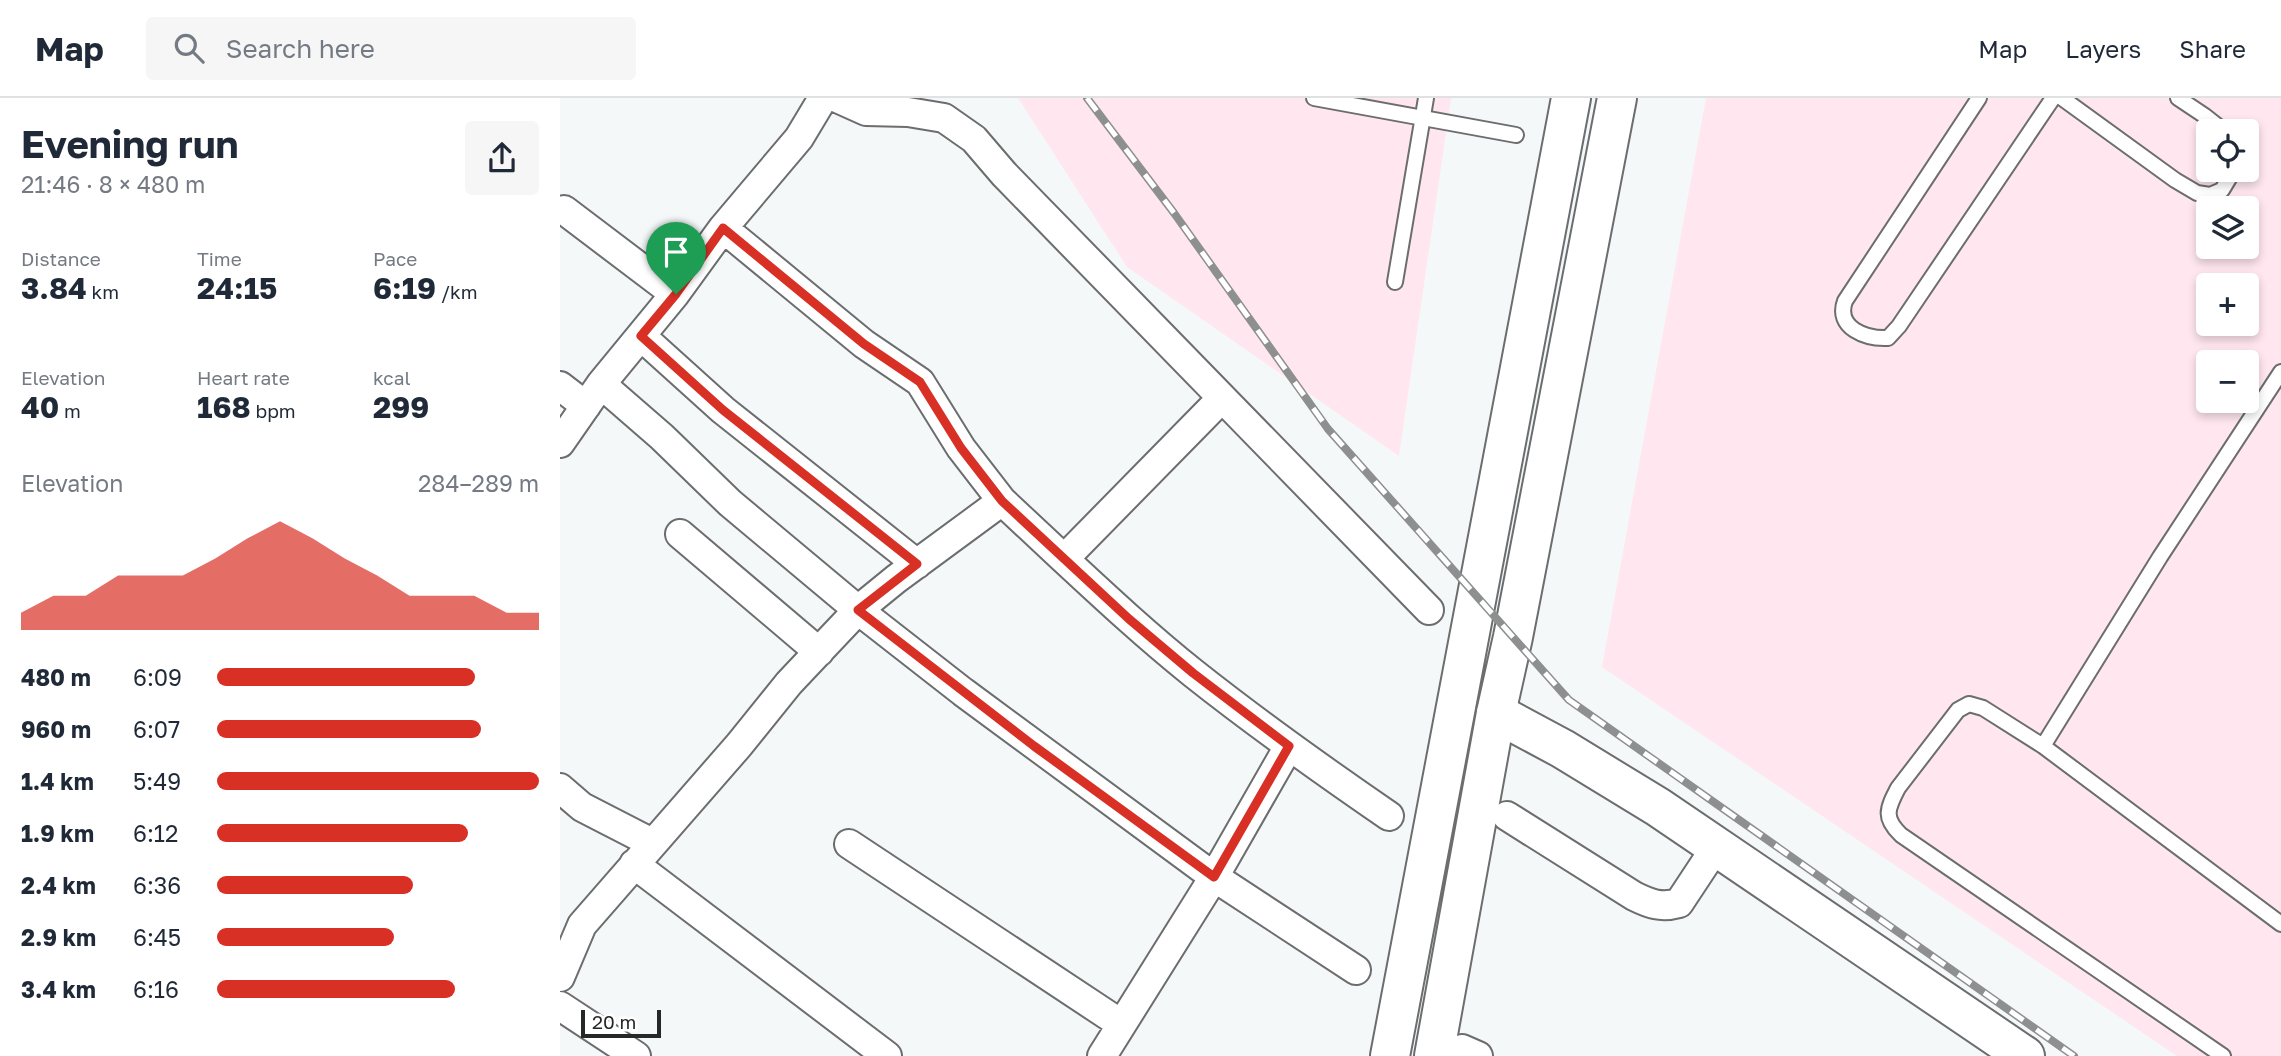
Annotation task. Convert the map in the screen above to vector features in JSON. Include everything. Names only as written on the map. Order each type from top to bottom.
[{"type":"main road","points":[[1390,1056],[1571,98]]},
{"type":"main road","points":[[1458,1054],[1496,713],[1617,98]]},
{"type":"main road","points":[[1496,713],[1524,726],[1605,773],[2025,1056]]},
{"type":"street","points":[[560,443],[593,395],[676,294],[723,228],[799,138],[823,98]]},
{"type":"street","points":[[838,98],[866,111],[908,112],[944,118],[974,139],[1004,174],[1429,611]]},
{"type":"street","points":[[564,210],[676,294]]},
{"type":"street","points":[[723,228],[864,344],[920,382],[961,448],[1002,501],[1129,619],[1193,673],[1289,746],[1389,816]]},
{"type":"street","points":[[641,336],[723,410],[917,564]]},
{"type":"street","points":[[560,386],[593,395],[662,437],[730,503],[858,610],[973,700],[1214,877],[1356,970]]},
{"type":"street","points":[[1064,559],[1222,398]]},
{"type":"street","points":[[560,977],[582,925],[858,610],[1002,501]]},
{"type":"street","points":[[680,534],[819,652]]},
{"type":"street","points":[[1102,1056],[1214,877],[1289,746]]},
{"type":"street","points":[[560,789],[643,853],[887,1056]]},
{"type":"street","points":[[1507,816],[1634,896],[1654,905],[1679,903],[1716,847]]},
{"type":"street","points":[[849,844],[1121,1024]]},
{"type":"street","points":[[560,1006],[636,1056]]},
{"type":"lane","points":[[1314,98],[1516,135]]},
{"type":"lane","points":[[1395,282],[1426,98]]},
{"type":"lane","points":[[1979,98],[1844,301],[1841,311],[1844,320],[1858,332],[1875,338],[1888,338],[1899,326],[2053,98]]},
{"type":"lane","points":[[2062,98],[2197,193],[2210,195],[2222,190],[2227,182]]},
{"type":"lane","points":[[2178,98],[2209,119]]},
{"type":"lane","points":[[2043,746],[2160,557],[2281,372]]},
{"type":"lane","points":[[2223,1056],[1901,835],[1891,825],[1888,814],[1891,802],[1898,788],[1958,710],[1969,704],[1983,708],[2043,746],[2281,924]]},
{"type":"shaded area","points":[[1018,98],[1451,98],[1399,456],[1127,267]]},
{"type":"shaded area","points":[[1706,98],[2281,98],[2281,1056],[2177,1056],[1602,667]]},
{"type":"railway","points":[[1087,98],[1174,213],[1328,429],[1569,700],[2074,1056]]},
{"type":"route","points":[[723,228],[864,344],[920,382],[961,448],[1002,501],[1129,619],[1193,673],[1289,746],[1214,877],[1034,746],[858,610],[917,564],[723,410],[641,336],[676,294],[723,228]]}]
